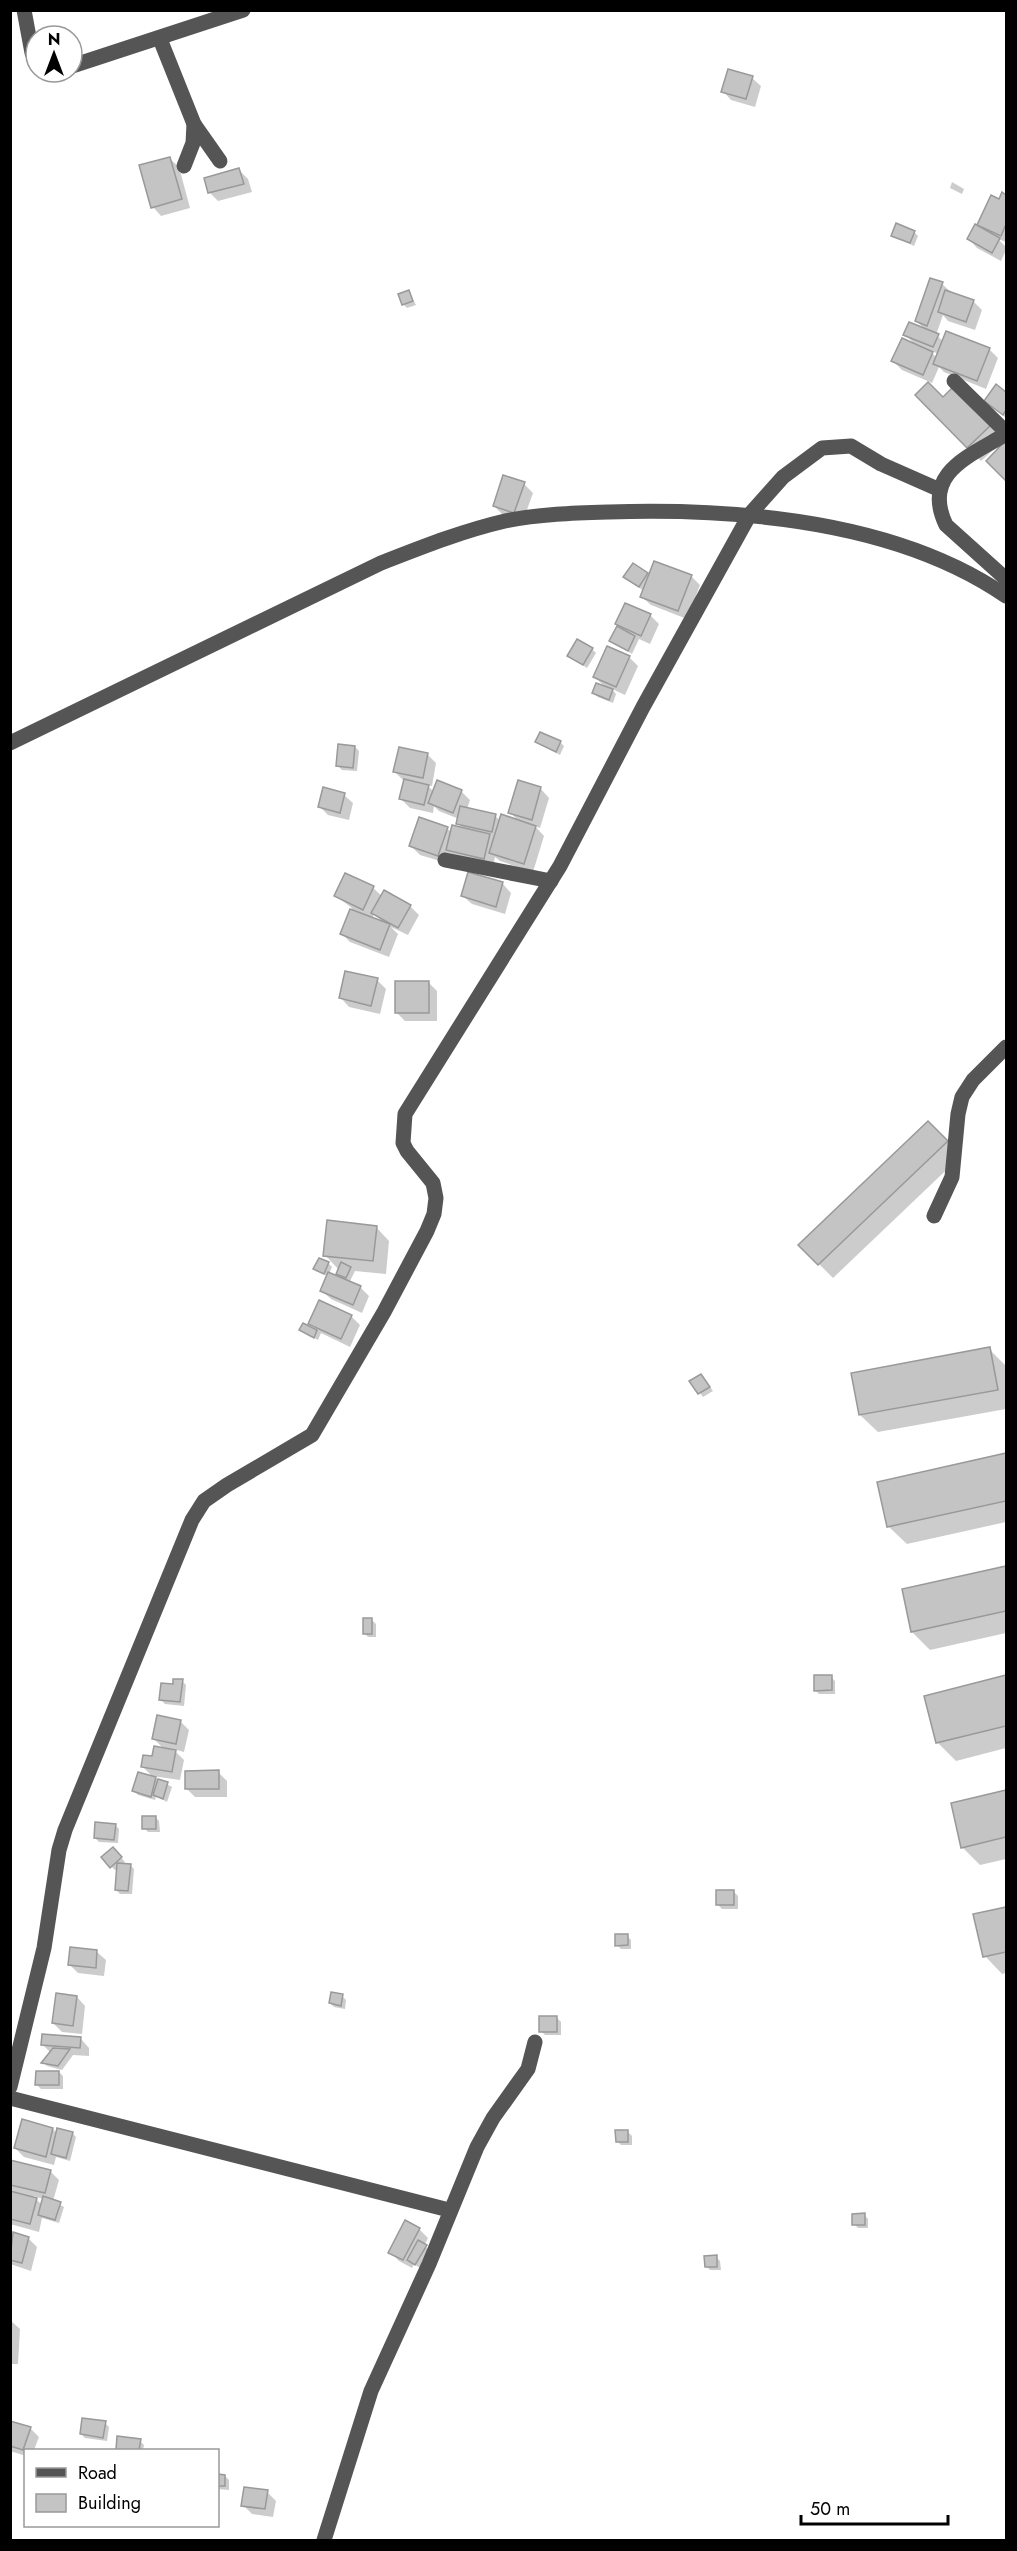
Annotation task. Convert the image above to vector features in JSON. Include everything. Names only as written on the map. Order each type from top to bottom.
[{"type":"street","points":[[84,62],[243,10]]},
{"type":"street","points":[[160,39],[194,124],[220,161]]},
{"type":"street","points":[[184,166],[193,143],[194,124]]},
{"type":"street","points":[[954,381],[1006,433],[954,465],[946,474],[940,490],[941,513],[946,525],[1006,579]]},
{"type":"street","points":[[10,2087],[44,1948],[59,1850],[65,1830],[192,1520],[204,1501],[312,1435],[384,1312],[427,1231],[434,1214],[436,1198],[433,1183],[407,1152],[403,1143],[405,1114],[551,881],[648,697],[750,514],[783,477],[822,448],[851,446],[881,464],[940,490]]},
{"type":"street","points":[[10,743],[381,563],[441,539],[507,521],[574,513],[646,511],[750,514],[847,532],[909,547],[978,577],[1006,596]]},
{"type":"street","points":[[445,860],[551,881]]},
{"type":"street","points":[[934,1216],[952,1177],[958,1114],[962,1097],[973,1080],[1006,1047]]},
{"type":"street","points":[[324,2541],[370,2391],[433,2254],[449,2210],[477,2147],[493,2118],[528,2069],[535,2042]]},
{"type":"street","points":[[10,2098],[449,2210]]},
{"type":"building","points":[[728,69],[753,76],[746,99],[721,92]]},
{"type":"building","points":[[170,157],[182,199],[151,208],[139,165]]},
{"type":"building","points":[[239,168],[244,184],[208,193],[204,178]]},
{"type":"building","points":[[1002,192],[1006,195],[1006,224],[1001,236],[977,225],[991,195],[999,199]]},
{"type":"building","points":[[896,223],[915,231],[910,243],[891,236]]},
{"type":"building","points":[[975,224],[1000,238],[992,253],[967,239]]},
{"type":"building","points":[[930,278],[943,282],[927,326],[915,321]]},
{"type":"building","points":[[409,290],[413,301],[402,305],[398,294]]},
{"type":"building","points":[[945,290],[974,300],[966,322],[938,312]]},
{"type":"building","points":[[909,322],[939,334],[933,347],[903,335]]},
{"type":"building","points":[[946,331],[990,348],[977,381],[933,364]]},
{"type":"building","points":[[902,338],[933,352],[923,375],[891,361]]},
{"type":"building","points":[[928,382],[943,397],[954,386],[991,425],[967,448],[915,395]]},
{"type":"building","points":[[996,384],[1006,392],[1006,410],[1003,415],[984,401]]},
{"type":"building","points":[[1006,440],[1006,481],[986,461]]},
{"type":"building","points":[[503,475],[525,482],[514,513],[493,506]]},
{"type":"building","points":[[654,561],[692,575],[678,611],[640,597]]},
{"type":"building","points":[[633,563],[648,573],[639,587],[623,577]]},
{"type":"building","points":[[625,603],[651,614],[641,636],[615,624]]},
{"type":"building","points":[[617,626],[635,636],[628,651],[609,641]]},
{"type":"building","points":[[577,639],[593,648],[583,665],[567,656]]},
{"type":"building","points":[[607,646],[630,656],[616,687],[593,677]]},
{"type":"building","points":[[596,683],[613,689],[609,700],[592,693]]},
{"type":"building","points":[[540,732],[561,741],[556,752],[535,742]]},
{"type":"building","points":[[338,744],[355,746],[353,768],[336,766]]},
{"type":"building","points":[[399,747],[428,753],[423,778],[393,772]]},
{"type":"building","points":[[404,779],[429,785],[424,805],[399,799]]},
{"type":"building","points":[[437,780],[462,790],[453,813],[428,803]]},
{"type":"building","points":[[518,780],[541,787],[532,820],[508,813]]},
{"type":"building","points":[[323,787],[345,793],[340,813],[318,807]]},
{"type":"building","points":[[460,806],[496,814],[492,832],[456,824]]},
{"type":"building","points":[[501,814],[536,826],[524,864],[489,853]]},
{"type":"building","points":[[419,817],[448,827],[438,856],[409,846]]},
{"type":"building","points":[[452,825],[490,834],[484,859],[446,850]]},
{"type":"building","points":[[468,872],[503,882],[496,907],[461,896]]},
{"type":"building","points":[[345,873],[374,886],[363,910],[334,896]]},
{"type":"building","points":[[384,890],[411,905],[398,928],[371,913]]},
{"type":"building","points":[[350,909],[390,924],[380,950],[340,934]]},
{"type":"building","points":[[345,971],[378,978],[371,1006],[339,998]]},
{"type":"building","points":[[395,981],[429,981],[429,1013],[395,1013]]},
{"type":"building","points":[[928,1121],[948,1141],[818,1265],[798,1245]]},
{"type":"building","points":[[327,1220],[377,1226],[373,1261],[323,1256]]},
{"type":"building","points":[[319,1258],[329,1262],[324,1274],[313,1269]]},
{"type":"building","points":[[341,1262],[351,1267],[346,1278],[336,1274]]},
{"type":"building","points":[[328,1272],[361,1286],[353,1305],[320,1291]]},
{"type":"building","points":[[319,1300],[352,1315],[341,1339],[308,1324]]},
{"type":"building","points":[[303,1323],[317,1330],[314,1338],[299,1330]]},
{"type":"building","points":[[990,1347],[998,1390],[859,1415],[851,1373]]},
{"type":"building","points":[[701,1374],[710,1387],[698,1394],[689,1381]]},
{"type":"building","points":[[1006,1453],[1006,1501],[887,1527],[877,1482]]},
{"type":"building","points":[[1006,1566],[1006,1611],[911,1632],[902,1589]]},
{"type":"building","points":[[363,1618],[372,1618],[372,1634],[363,1634]]},
{"type":"building","points":[[814,1675],[832,1675],[832,1690],[814,1691]]},
{"type":"building","points":[[1006,1675],[1006,1726],[936,1743],[924,1696]]},
{"type":"building","points":[[173,1679],[183,1679],[180,1702],[159,1700],[161,1683],[173,1684]]},
{"type":"building","points":[[157,1715],[181,1720],[176,1744],[152,1739]]},
{"type":"building","points":[[154,1746],[176,1750],[172,1772],[141,1767],[143,1755],[152,1756]]},
{"type":"building","points":[[219,1770],[219,1789],[185,1789],[185,1771]]},
{"type":"building","points":[[138,1772],[156,1777],[151,1797],[132,1791]]},
{"type":"building","points":[[158,1779],[168,1782],[163,1799],[153,1795]]},
{"type":"building","points":[[1006,1790],[1006,1837],[961,1848],[951,1803]]},
{"type":"building","points":[[142,1816],[156,1816],[156,1829],[142,1829]]},
{"type":"building","points":[[95,1822],[116,1824],[114,1840],[94,1838]]},
{"type":"building","points":[[113,1847],[122,1857],[110,1868],[101,1857]]},
{"type":"building","points":[[117,1863],[131,1864],[128,1891],[115,1890]]},
{"type":"building","points":[[716,1890],[734,1890],[734,1905],[716,1905]]},
{"type":"building","points":[[1006,1907],[1006,1952],[983,1957],[973,1914]]},
{"type":"building","points":[[615,1934],[628,1934],[628,1945],[615,1946]]},
{"type":"building","points":[[70,1947],[97,1950],[96,1968],[68,1965]]},
{"type":"building","points":[[331,1992],[343,1994],[341,2006],[329,2003]]},
{"type":"building","points":[[56,1993],[77,1996],[73,2026],[52,2023]]},
{"type":"building","points":[[539,2016],[557,2016],[557,2032],[539,2032]]},
{"type":"building","points":[[42,2034],[81,2037],[80,2048],[41,2045]]},
{"type":"building","points":[[53,2048],[70,2049],[58,2066],[41,2063]]},
{"type":"building","points":[[36,2071],[59,2071],[59,2085],[35,2085]]},
{"type":"building","points":[[22,2119],[53,2128],[46,2157],[14,2148]]},
{"type":"building","points":[[57,2128],[73,2132],[66,2158],[51,2154]]},
{"type":"building","points":[[615,2130],[628,2130],[628,2142],[616,2142]]},
{"type":"building","points":[[10,2160],[51,2170],[45,2193],[10,2185]]},
{"type":"building","points":[[10,2191],[37,2198],[30,2224],[10,2219]]},
{"type":"building","points":[[43,2196],[61,2202],[55,2220],[38,2215]]},
{"type":"building","points":[[865,2213],[865,2225],[852,2225],[852,2214]]},
{"type":"building","points":[[405,2220],[420,2228],[403,2260],[388,2253]]},
{"type":"building","points":[[13,2232],[29,2237],[22,2263],[10,2260]]},
{"type":"building","points":[[418,2240],[427,2245],[415,2265],[407,2260]]},
{"type":"building","points":[[717,2255],[717,2267],[705,2267],[704,2256]]},
{"type":"building","points":[[82,2418],[106,2421],[103,2438],[80,2434]]},
{"type":"building","points":[[10,2421],[31,2427],[23,2450],[10,2446]]},
{"type":"building","points":[[117,2436],[141,2439],[139,2449],[116,2449]]},
{"type":"building","points":[[219,2474],[225,2475],[225,2486],[219,2486]]},
{"type":"building","points":[[244,2487],[268,2490],[265,2509],[241,2506]]}]
